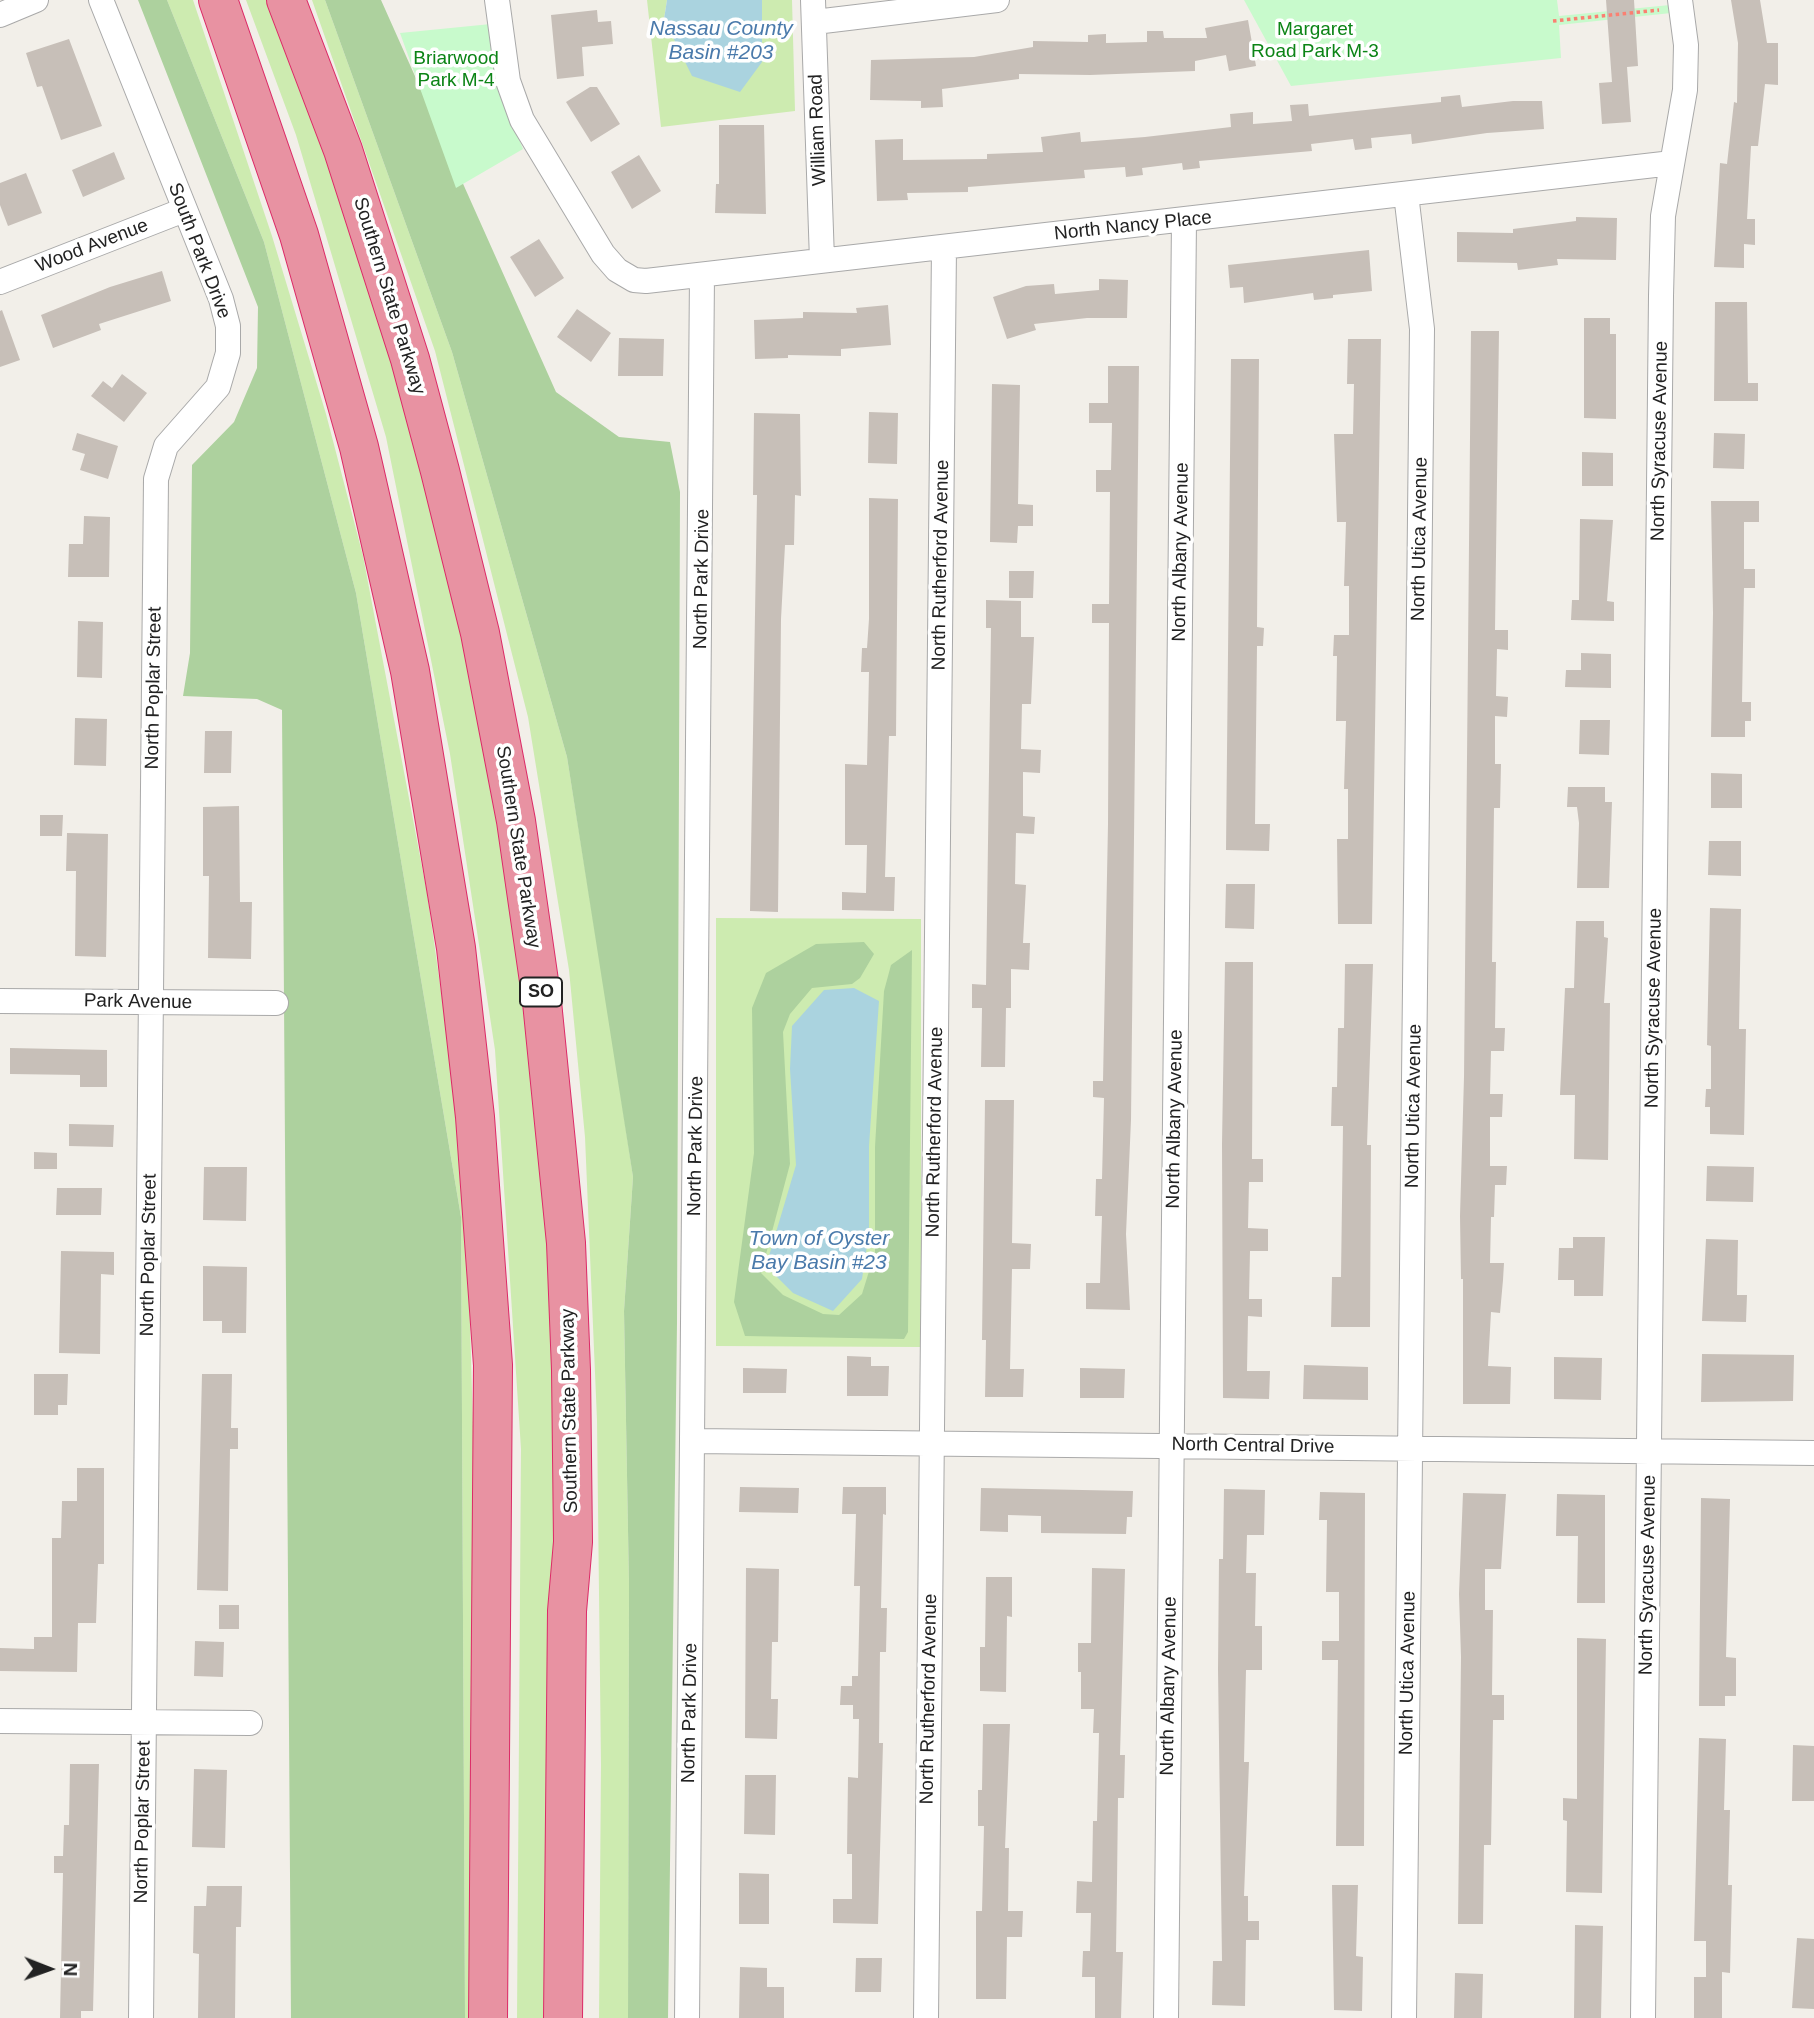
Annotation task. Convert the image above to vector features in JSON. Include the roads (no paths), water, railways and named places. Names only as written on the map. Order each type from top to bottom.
[{"type":"highway","points":[[218,0],[299,235],[359,447],[413,683],[456,948],[475,1117],[493,1365],[488,2018]]},
{"type":"highway","name":"Southern State Parkway","points":[[286,0],[343,150],[410,359],[440,471],[480,632],[516,821],[542,1002],[566,1244],[571,1370],[573,1542],[567,1611],[563,2018]]},
{"type":"street","points":[[0,15],[36,0]]},
{"type":"street","name":"South Park Drive","points":[[101,0],[221,299],[228,326],[228,353],[218,387],[162,454],[156,492]]},
{"type":"street","name":"North Nancy Place","points":[[497,0],[508,81],[522,120],[603,254],[617,270],[634,280],[702,275],[1672,163]]},
{"type":"street","points":[[814,11],[997,0]]},
{"type":"street","name":"North Syracuse Avenue","points":[[1643,2018],[1661,296],[1663,216],[1685,90],[1686,45],[1680,4]]},
{"type":"street","name":"William Road","points":[[814,11],[822,260]]},
{"type":"street","name":"North Utica Avenue","points":[[1404,2018],[1422,329],[1406,194]]},
{"type":"street","name":"Wood Avenue","points":[[0,282],[184,210]]},
{"type":"street","name":"North Albany Avenue","points":[[1166,2018],[1184,220]]},
{"type":"street","name":"North Rutherford Avenue","points":[[926,2018],[944,247]]},
{"type":"street","name":"North Park Drive","points":[[687,2018],[702,275]]},
{"type":"street","name":"North Poplar Street","points":[[141,2018],[156,492]]},
{"type":"street","name":"Park Avenue","points":[[0,1001],[276,1003]]},
{"type":"street","name":"North Central Drive","points":[[693,1441],[1814,1452]]},
{"type":"street","points":[[0,1721],[250,1723]]},
{"type":"water","name":"Nassau County Basin #203","points":[[667,0],[762,0],[762,62],[740,92],[692,76],[664,19]]},
{"type":"water","name":"Town of Oyster Bay Basin #23","points":[[854,988],[879,1001],[869,1146],[869,1233],[862,1279],[833,1311],[793,1293],[766,1266],[796,1165],[790,1069],[792,1026],[824,990]]},
{"type":"park label","name":"Margaret Road Park M-3","points":[[1315,41]]},
{"type":"park label","name":"Briarwood Park M-4","points":[[456,70]]}]
